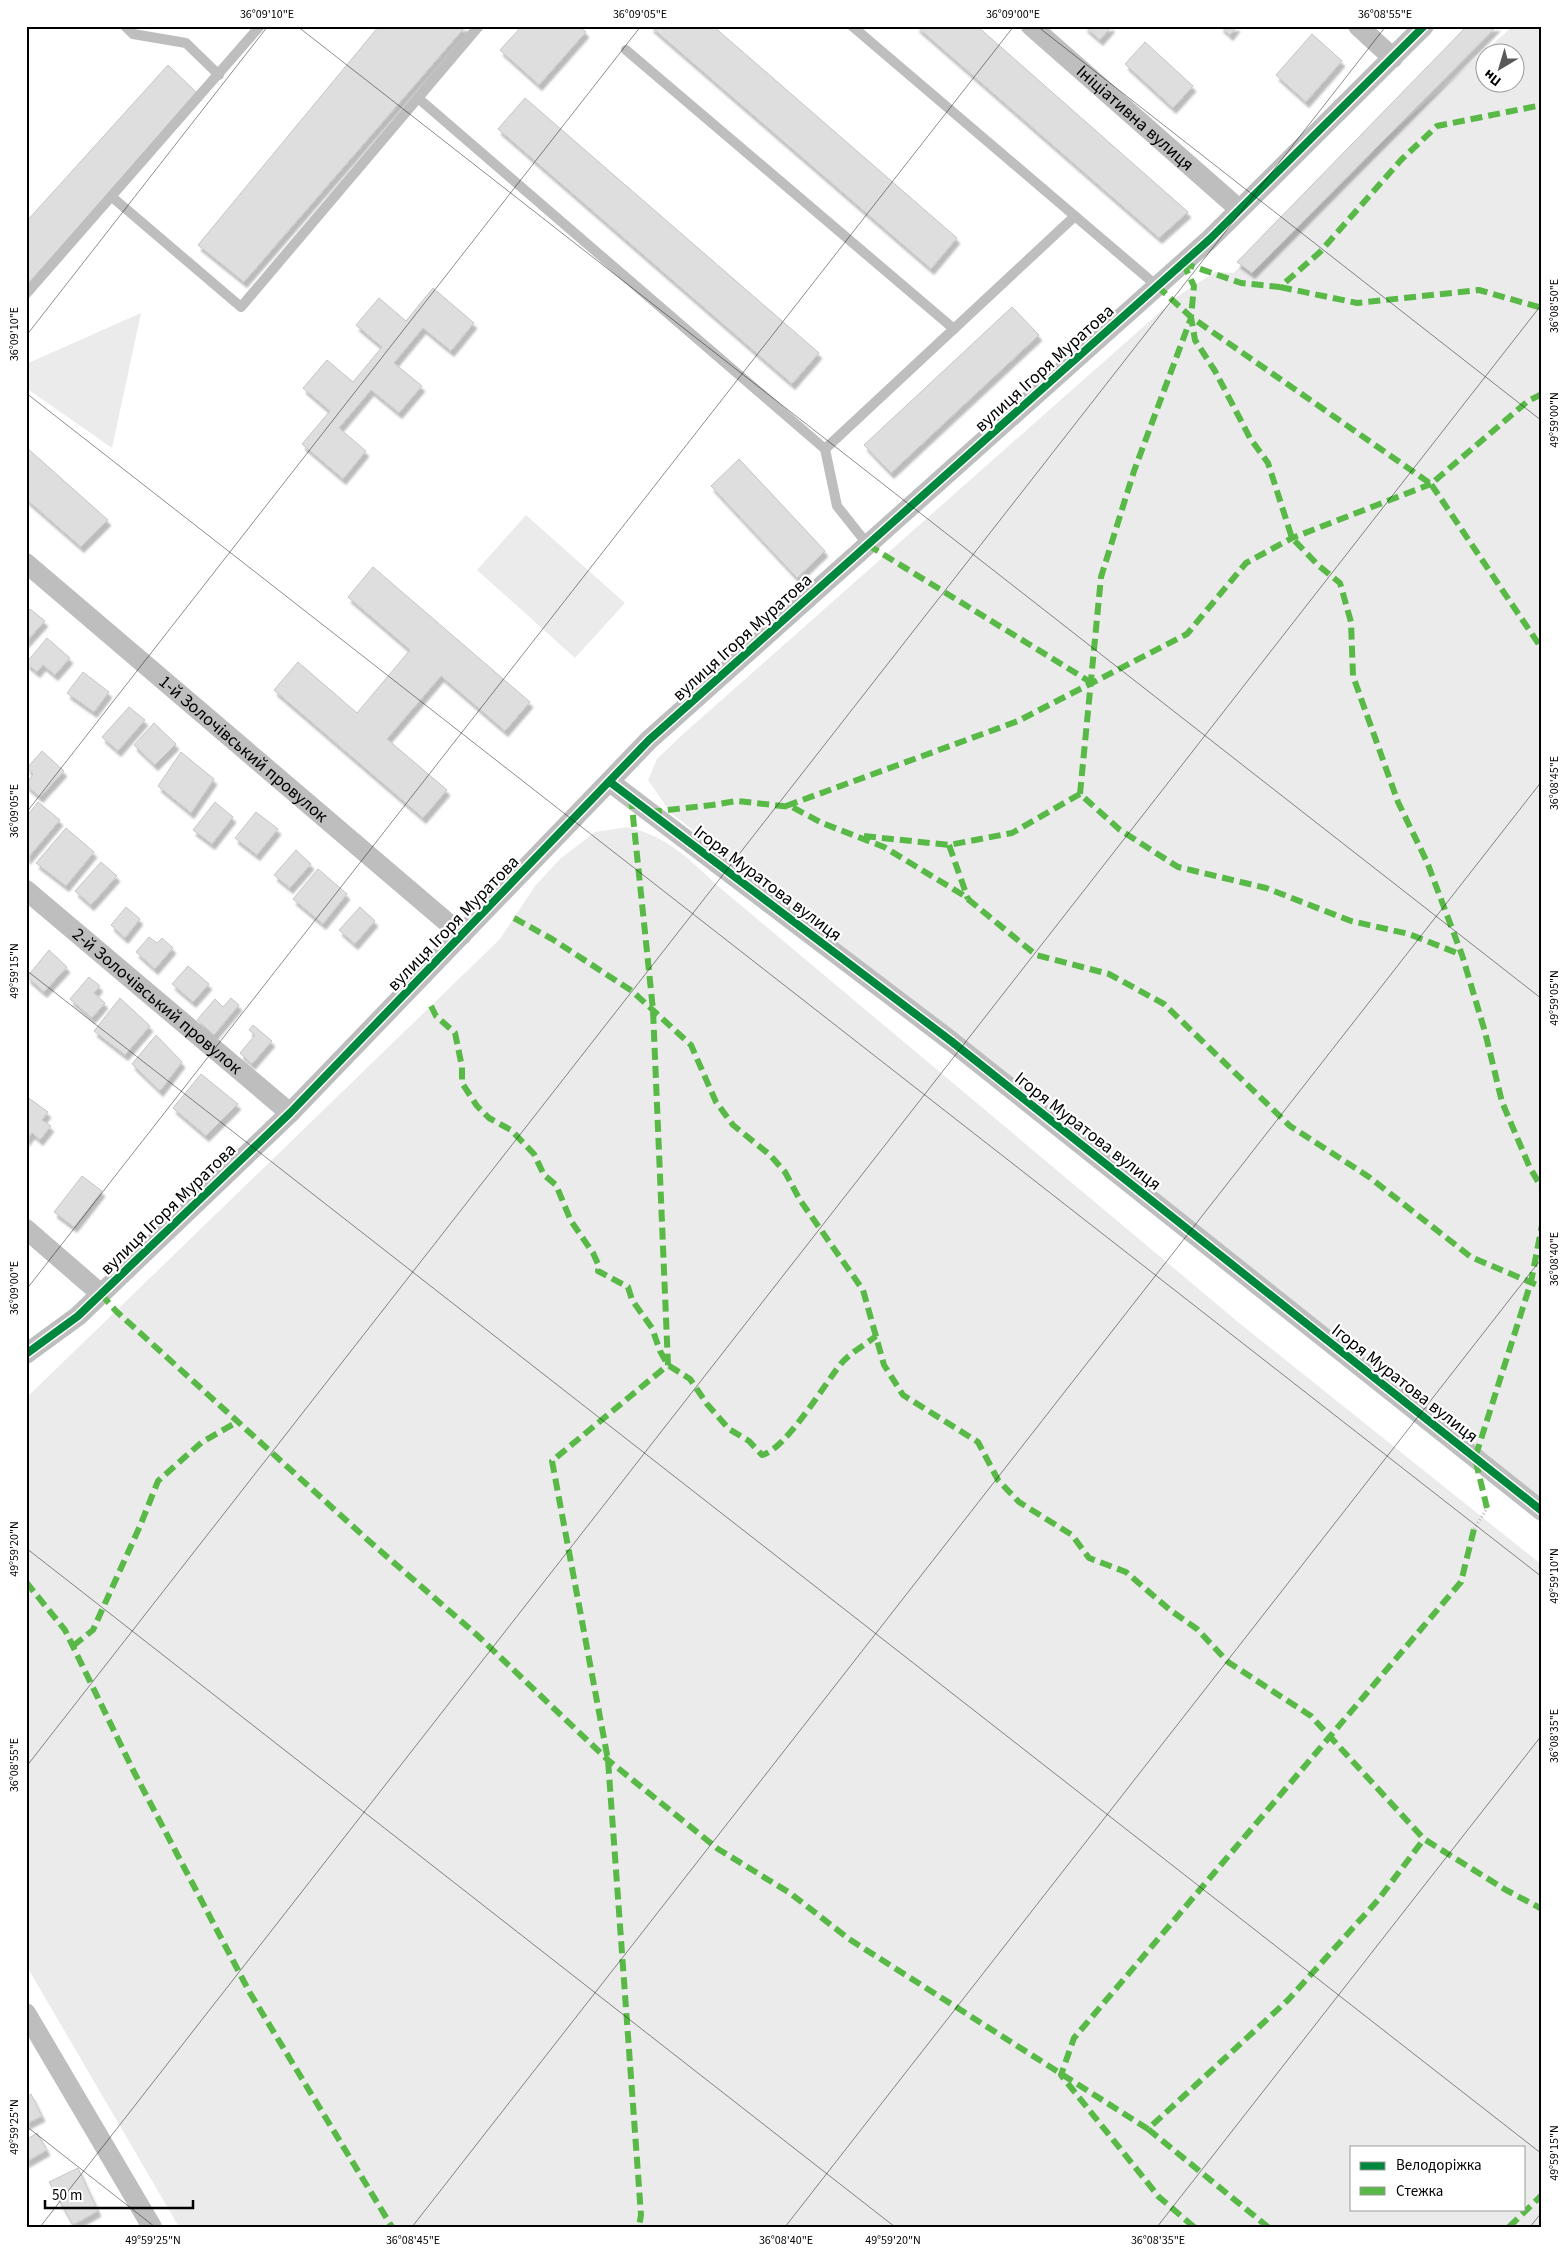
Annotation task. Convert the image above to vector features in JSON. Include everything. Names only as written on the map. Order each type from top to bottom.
[{"type":"street","name":"Ініціативна вулиця","points":[[1032,26],[1239,209]]},
{"type":"street","points":[[1358,26],[1393,58]]},
{"type":"street","name":"вулиця Ігоря Муратова","points":[[26,1354],[78,1316],[290,1113],[649,740],[1210,239],[1424,26]]},
{"type":"street","name":"1-й Золочівський провулок","points":[[26,563],[462,935]]},
{"type":"street","name":"Ігоря Муратова вулиця","points":[[610,782],[951,1042],[1542,1512]]},
{"type":"street","name":"2-й Золочівський провулок","points":[[26,890],[290,1113]]},
{"type":"street","points":[[26,1229],[101,1294]]},
{"type":"street","points":[[26,2013],[152,2227]]},
{"type":"lane","points":[[125,26],[133,34],[186,43],[219,75]]},
{"type":"lane","points":[[26,294],[260,26]]},
{"type":"lane","points":[[112,197],[241,307],[479,26]]},
{"type":"lane","points":[[852,26],[1157,286]]},
{"type":"lane","points":[[626,50],[954,329]]},
{"type":"lane","points":[[418,98],[825,450],[837,506],[868,545]]},
{"type":"lane","points":[[825,450],[1075,216]]},
{"type":"path","points":[[1474,1529],[1487,1508]]},
{"type":"shaded area","points":[[1513,26],[1542,26],[1542,1505],[670,812],[648,780],[657,759],[682,735],[1178,296],[1215,272],[1233,273],[1476,59],[1476,92],[1526,92],[1526,42],[1495,42]]},
{"type":"shaded area","points":[[141,313],[112,448],[26,388],[26,364]]},
{"type":"shaded area","points":[[526,515],[625,603],[575,658],[477,570]]},
{"type":"shaded area","points":[[628,827],[667,843],[698,867],[719,887],[1238,1322],[1542,1565],[1542,2227],[179,2227],[26,1965],[26,1398],[500,939],[535,886],[560,859],[595,832]]},
{"type":"building","points":[[379,26],[466,26],[244,282],[198,245]]},
{"type":"building","points":[[522,26],[580,26],[586,32],[539,85],[500,50]]},
{"type":"building","points":[[650,26],[713,26],[957,238],[931,269]]},
{"type":"building","points":[[916,26],[977,26],[1188,212],[1159,238]]},
{"type":"building","points":[[1084,26],[1112,26],[1100,40]]},
{"type":"building","points":[[1220,26],[1237,26],[1230,35]]},
{"type":"building","points":[[1467,26],[1497,26],[1481,42],[1476,42],[1476,47],[1252,273],[1237,262]]},
{"type":"building","points":[[1312,34],[1342,61],[1306,102],[1276,75]]},
{"type":"building","points":[[1145,42],[1193,86],[1173,108],[1125,64]]},
{"type":"building","points":[[168,65],[197,93],[26,286],[26,222]]},
{"type":"building","points":[[525,98],[819,353],[792,384],[498,129]]},
{"type":"building","points":[[433,288],[474,323],[451,351],[423,328],[394,363],[422,386],[399,413],[371,390],[339,428],[366,451],[343,479],[302,444],[330,411],[303,388],[327,360],[353,382],[382,347],[356,325],[379,298],[406,321]]},
{"type":"building","points":[[1012,307],[1039,335],[891,473],[864,445]]},
{"type":"building","points":[[26,447],[108,520],[81,547],[26,499]]},
{"type":"building","points":[[739,459],[825,551],[797,578],[711,486]]},
{"type":"building","points":[[373,567],[530,702],[505,731],[441,676],[387,739],[447,790],[423,818],[274,690],[298,662],[357,713],[410,650],[348,597]]},
{"type":"building","points":[[30,609],[45,621],[26,642],[26,614]]},
{"type":"building","points":[[47,638],[70,658],[55,675],[43,665],[37,672],[26,663]]},
{"type":"building","points":[[83,672],[109,692],[94,712],[67,693]]},
{"type":"building","points":[[129,707],[145,720],[118,751],[102,737]]},
{"type":"building","points":[[154,723],[176,744],[155,765],[134,745]]},
{"type":"building","points":[[42,751],[64,771],[40,797],[26,785],[33,774],[27,768]]},
{"type":"building","points":[[181,752],[214,779],[191,813],[158,786]]},
{"type":"building","points":[[38,802],[60,820],[27,859],[26,817]]},
{"type":"building","points":[[215,802],[233,817],[212,844],[193,830]]},
{"type":"building","points":[[256,812],[278,829],[257,855],[235,838]]},
{"type":"building","points":[[66,828],[94,852],[66,886],[36,863]]},
{"type":"building","points":[[296,850],[311,864],[290,888],[274,875]]},
{"type":"building","points":[[101,862],[117,876],[91,905],[75,891]]},
{"type":"building","points":[[318,869],[347,894],[323,924],[293,899]]},
{"type":"building","points":[[126,907],[140,919],[125,938],[111,925]]},
{"type":"building","points":[[360,907],[375,921],[355,944],[339,930]]},
{"type":"building","points":[[149,937],[157,943],[162,938],[173,948],[155,969],[136,952]]},
{"type":"building","points":[[49,950],[67,967],[44,992],[27,977]]},
{"type":"building","points":[[188,966],[209,984],[193,1002],[172,984]]},
{"type":"building","points":[[89,977],[100,986],[94,993],[105,1003],[92,1018],[70,999]]},
{"type":"building","points":[[120,998],[150,1026],[125,1055],[94,1031]]},
{"type":"building","points":[[231,998],[239,1005],[214,1035],[197,1020],[215,999],[223,1007]]},
{"type":"building","points":[[253,1025],[272,1041],[252,1064],[240,1053],[255,1035],[249,1030]]},
{"type":"building","points":[[156,1035],[182,1062],[160,1091],[132,1064]]},
{"type":"building","points":[[201,1074],[238,1104],[206,1136],[173,1108]]},
{"type":"building","points":[[26,1096],[48,1112],[42,1120],[51,1126],[40,1140],[32,1133],[26,1141]]},
{"type":"building","points":[[82,1176],[102,1191],[74,1227],[54,1212]]},
{"type":"building","points":[[31,2094],[42,2116],[26,2124],[26,2097]]},
{"type":"building","points":[[37,2133],[47,2150],[26,2162],[26,2140]]},
{"type":"building","points":[[78,2168],[98,2211],[73,2225],[49,2182]]},
{"type":"marked path","points":[[1183,263],[1241,283],[1280,287],[1320,252],[1401,160],[1437,126],[1542,105]]},
{"type":"marked path","points":[[1183,263],[1194,286],[1191,317],[1195,340],[1215,371],[1250,438],[1268,463],[1292,538],[1319,566],[1340,583],[1351,622],[1353,676],[1398,802],[1427,862],[1462,955],[1485,1032],[1502,1102],[1530,1168],[1542,1188]]},
{"type":"marked path","points":[[1157,286],[1191,317],[1431,484]]},
{"type":"marked path","points":[[1280,287],[1357,303],[1479,290],[1542,308]]},
{"type":"marked path","points":[[1080,794],[1101,577],[1134,471],[1191,318]]},
{"type":"marked path","points":[[1542,394],[1528,401],[1431,484],[1542,649]]},
{"type":"marked path","points":[[786,806],[1018,721],[1187,634],[1246,563],[1292,538],[1431,484]]},
{"type":"marked path","points":[[868,545],[1092,683]]},
{"type":"marked path","points":[[864,836],[949,845],[1012,833],[1080,794],[1120,830],[1178,867],[1266,888],[1351,921],[1409,934],[1462,955]]},
{"type":"marked path","points":[[631,797],[653,1010],[668,1365],[552,1461],[608,1760],[641,2215],[639,2227]]},
{"type":"marked path","points":[[650,812],[737,801],[792,807],[822,823],[884,847],[963,895],[1036,955],[1109,974],[1164,1004],[1290,1126],[1369,1177],[1471,1257],[1542,1287]]},
{"type":"marked path","points":[[949,845],[968,899]]},
{"type":"marked path","points":[[514,918],[552,939],[632,991],[691,1045],[716,1102],[733,1125],[770,1155],[785,1172],[800,1200],[863,1290],[884,1365],[903,1395],[978,1442],[998,1480],[1019,1502],[1072,1535],[1089,1558],[1126,1572],[1170,1610],[1197,1629],[1228,1662],[1311,1716],[1424,1839],[1506,1890],[1542,1909]]},
{"type":"marked path","points":[[431,1006],[436,1016],[455,1033],[462,1067],[462,1083],[477,1106],[489,1118],[511,1130],[534,1154],[544,1175],[556,1185],[571,1221],[593,1253],[599,1266],[598,1271],[628,1287],[632,1300],[652,1328],[660,1351],[668,1365],[690,1379],[707,1404],[729,1429],[749,1441],[762,1455],[771,1451],[793,1430],[844,1361],[876,1336]]},
{"type":"marked path","points":[[1487,1508],[1475,1458],[1531,1282],[1542,1225]]},
{"type":"marked path","points":[[101,1294],[116,1311],[369,1541],[477,1635],[608,1760],[718,1849],[790,1893],[849,1939],[1148,2129],[1288,2000],[1378,1900],[1424,1839]]},
{"type":"marked path","points":[[73,1646],[93,1630],[158,1481],[202,1442],[239,1421]]},
{"type":"marked path","points":[[1194,2227],[1159,2197],[1061,2075],[1074,2038],[1461,1582],[1474,1529]]},
{"type":"marked path","points":[[26,1582],[65,1630],[134,1772],[250,1993],[392,2227]]},
{"type":"marked path","points":[[1148,2129],[1268,2227]]},
{"type":"marked path","points":[[1509,2227],[1542,2195]]},
{"type":"cycle path","points":[[26,1354],[78,1316],[290,1113],[649,740],[1210,239],[1424,26]]},
{"type":"cycle path","points":[[610,782],[951,1041],[1542,1511]]}]
